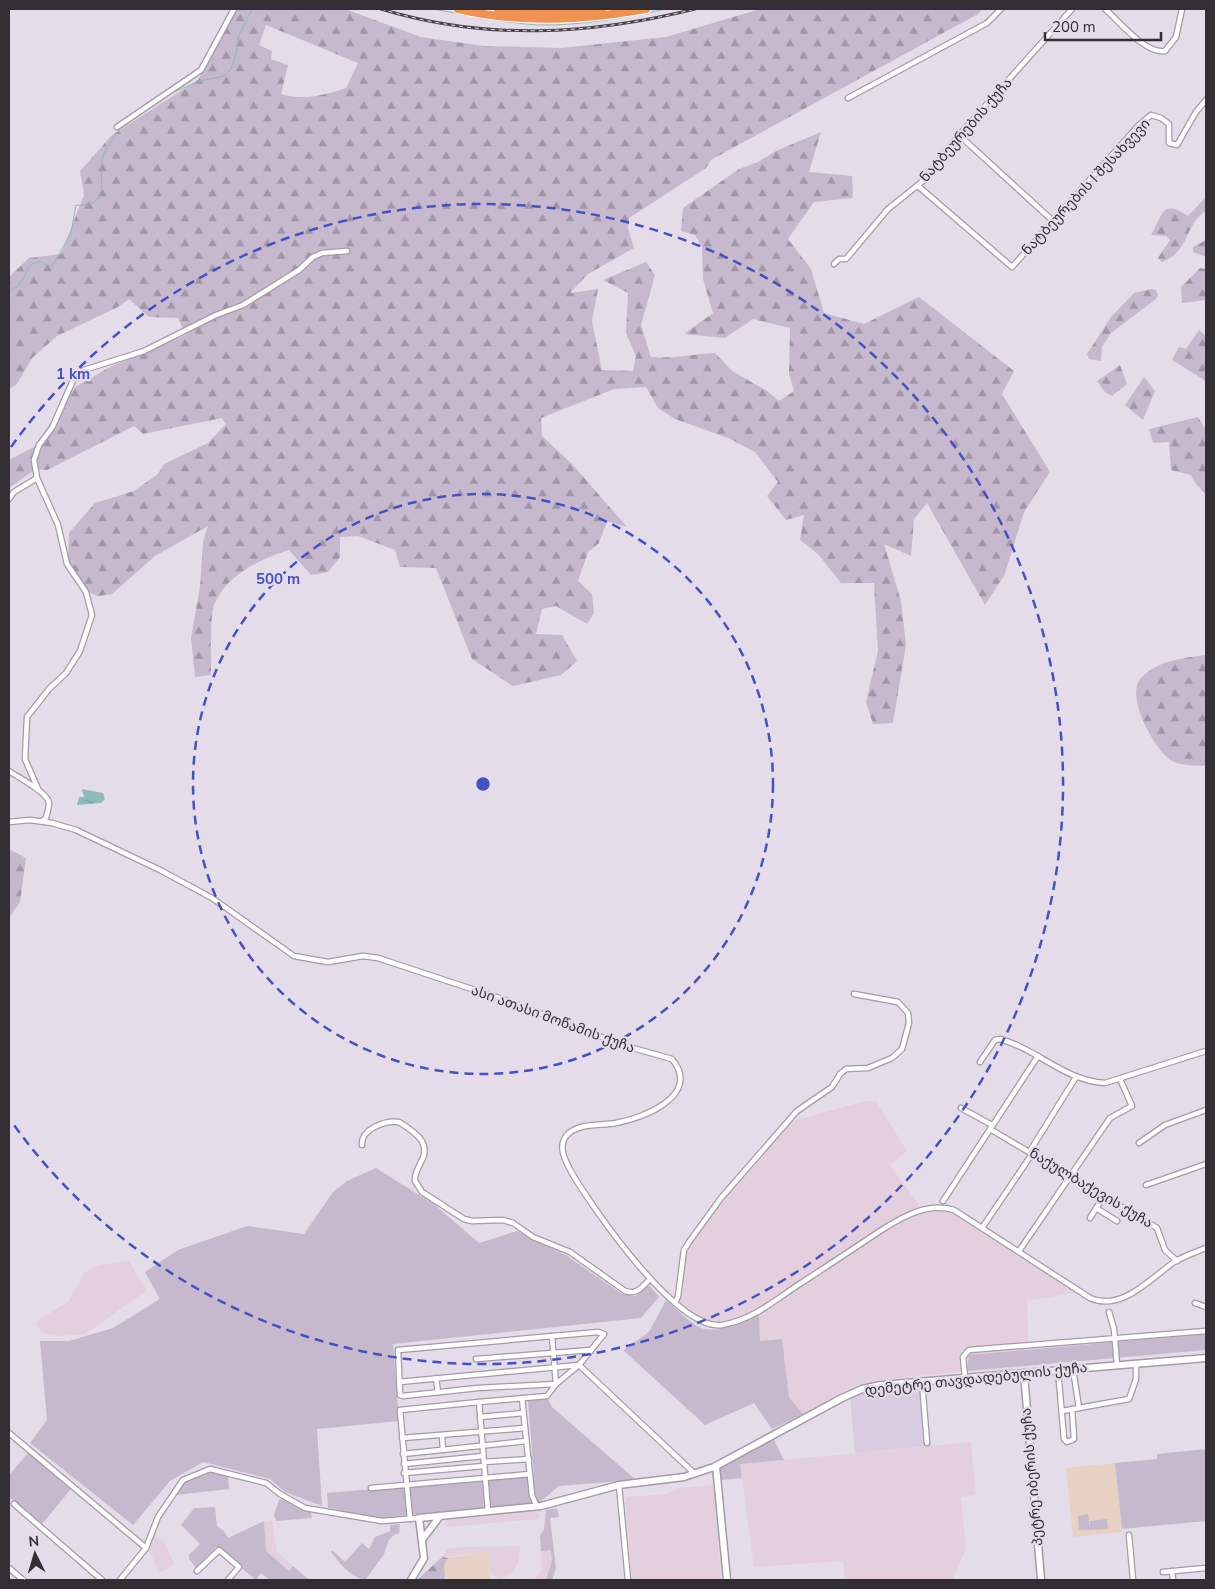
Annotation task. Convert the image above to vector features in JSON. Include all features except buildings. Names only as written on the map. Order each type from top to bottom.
[{"type":"highway","points":[[458,9],[513,18],[546,20],[579,19],[646,9]]},
{"type":"highway","points":[[498,9],[551,12],[602,9]]},
{"type":"main road","name":"დემეტრე თავდადებულის ქუჩა","points":[[419,1518],[537,1507],[619,1485],[672,1480],[695,1474],[716,1466],[852,1393],[881,1385],[1206,1358]]},
{"type":"main road","name":"პეტრე იბერის ქუჩა","points":[[1024,1373],[1041,1580]]},
{"type":"main road","points":[[716,1466],[727,1580]]},
{"type":"main road","points":[[422,1540],[440,1516]]},
{"type":"main road","points":[[411,1580],[424,1558],[419,1518]]},
{"type":"street","points":[[117,127],[202,70],[234,9]]},
{"type":"street","points":[[848,98],[987,23],[1001,9]]},
{"type":"street","name":"ნატბეურების ქუჩა","points":[[834,264],[839,258],[846,259],[888,210],[918,186],[959,135],[1072,9]]},
{"type":"street","points":[[1105,9],[1148,48],[1156,52],[1165,51],[1176,37],[1182,9]]},
{"type":"street","name":"ნატბეურების I შესახვევი","points":[[918,186],[1012,267],[1136,128],[1151,115],[1169,124],[1169,143],[1178,145],[1196,112],[1206,100]]},
{"type":"street","points":[[959,135],[1053,221]]},
{"type":"street","points":[[41,822],[46,818],[49,803],[38,789],[25,759],[27,717],[49,689],[66,673],[80,651],[92,615],[86,592],[67,564],[58,525],[37,478],[34,460],[35,453],[52,428],[75,376],[84,370],[144,351],[216,315],[243,305],[299,270],[313,257],[322,253],[347,251]]},
{"type":"street","points":[[9,499],[14,492],[37,478]]},
{"type":"street","points":[[9,771],[38,789]]},
{"type":"street","name":"ასი ათასი მოწამის ქუჩა","points":[[9,822],[30,820],[76,830],[183,881],[212,898],[294,956],[328,962],[363,956],[378,958],[508,1001],[622,1045],[672,1059],[679,1070],[680,1085],[671,1099],[623,1121],[580,1128],[566,1136],[563,1146],[565,1162],[612,1232],[650,1279],[694,1318],[710,1325],[735,1322],[754,1315],[896,1221],[919,1211],[942,1207],[954,1210],[1090,1298],[1101,1302],[1111,1302],[1125,1297],[1177,1261],[1206,1248]]},
{"type":"street","points":[[675,1303],[678,1296],[684,1250],[689,1242],[721,1198],[797,1111],[832,1088],[840,1074],[846,1069],[868,1068],[892,1058],[902,1049],[909,1023],[908,1013],[898,1002],[854,994]]},
{"type":"street","points":[[980,1062],[995,1040],[1000,1039],[1038,1056],[1076,1077],[1092,1082],[1105,1082],[1120,1079],[1206,1051]]},
{"type":"street","points":[[943,1201],[1038,1056]]},
{"type":"street","points":[[982,1228],[1031,1153],[1076,1077]]},
{"type":"street","points":[[1019,1251],[1110,1118],[1132,1106],[1120,1079]]},
{"type":"street","name":"ნაქულბაქევის ქუჩა","points":[[961,1108],[1031,1153],[1156,1228],[1166,1250],[1177,1261]]},
{"type":"street","points":[[1139,1143],[1164,1125],[1206,1110]]},
{"type":"street","points":[[362,1145],[363,1135],[369,1129],[399,1122],[425,1144],[425,1153],[414,1181],[422,1192],[443,1206],[472,1221],[503,1220],[513,1224],[532,1237],[570,1252],[625,1291],[633,1293],[650,1279]]},
{"type":"street","points":[[1146,1185],[1206,1164]]},
{"type":"street","points":[[1090,1218],[1104,1196]]},
{"type":"street","points":[[1096,1208],[1117,1221]]},
{"type":"street","points":[[1195,1303],[1206,1307]]},
{"type":"street","points":[[1109,1312],[1117,1365]]},
{"type":"street","name":"დემეტრე თავდადებულის ქუჩა","points":[[965,1378],[962,1357],[969,1350],[1206,1330]]},
{"type":"street","points":[[410,1519],[405,1485],[400,1410],[547,1396],[556,1384],[579,1365],[604,1334],[598,1332],[400,1349],[397,1352],[401,1396],[556,1384]]},
{"type":"street","points":[[552,1336],[556,1384]]},
{"type":"street","points":[[476,1359],[592,1350]]},
{"type":"street","points":[[1062,1411],[1129,1399],[1136,1379],[1136,1364]]},
{"type":"street","points":[[399,1382],[579,1365],[695,1474]]},
{"type":"street","points":[[1073,1369],[1079,1408]]},
{"type":"street","points":[[1058,1370],[1064,1439],[1072,1442],[1074,1438],[1072,1409]]},
{"type":"street","points":[[436,1378],[438,1392]]},
{"type":"street","points":[[922,1382],[927,1443]]},
{"type":"street","points":[[522,1398],[532,1495],[537,1507]]},
{"type":"street","points":[[479,1402],[488,1511]]},
{"type":"street","points":[[480,1418],[523,1413]]},
{"type":"street","points":[[402,1438],[524,1428]]},
{"type":"street","points":[[9,1433],[146,1548]]},
{"type":"street","points":[[442,1436],[443,1450]]},
{"type":"street","points":[[403,1454],[526,1441]]},
{"type":"street","points":[[404,1464],[483,1456]]},
{"type":"street","points":[[404,1473],[529,1458]]},
{"type":"street","name":"დემეტრე თავდადებულის ქუჩა","points":[[120,1580],[146,1548],[158,1517],[183,1480],[190,1475],[210,1469],[222,1470],[273,1485],[280,1494],[305,1508],[382,1521],[419,1518]]},
{"type":"street","points":[[371,1488],[530,1474]]},
{"type":"street","points":[[619,1485],[628,1580]]},
{"type":"street","points":[[14,1504],[102,1580]]},
{"type":"street","points":[[1129,1535],[1133,1580]]},
{"type":"street","points":[[197,1571],[218,1550],[238,1567],[228,1580]]},
{"type":"street","points":[[9,1568],[24,1580]]},
{"type":"street","points":[[1163,1572],[1206,1568]]},
{"type":"street","points":[[1172,1571],[1173,1580]]},
{"type":"shaded area","points":[[866,1101],[876,1101],[907,1151],[890,1165],[921,1208],[897,1218],[753,1312],[738,1318],[714,1322],[699,1318],[678,1302],[688,1246],[726,1196],[792,1121]]},
{"type":"shaded area","points":[[935,1210],[951,1212],[1069,1287],[1073,1293],[1027,1301],[1029,1365],[880,1380],[853,1386],[803,1414],[789,1397],[782,1339],[760,1341],[759,1314],[898,1223],[916,1214]]},
{"type":"shaded area","points":[[129,1261],[146,1291],[85,1334],[61,1336],[42,1333],[36,1324],[38,1320],[69,1301],[84,1273],[98,1265]]},
{"type":"shaded area","points":[[925,1386],[931,1446],[855,1453],[850,1397],[864,1391]]},
{"type":"shaded area","points":[[971,1442],[976,1495],[961,1497],[966,1548],[953,1580],[845,1580],[843,1561],[754,1567],[740,1464]]},
{"type":"shaded area","points":[[1115,1463],[1122,1532],[1073,1537],[1066,1468]]},
{"type":"shaded area","points":[[714,1485],[721,1580],[632,1580],[625,1497],[666,1494],[680,1488]]},
{"type":"shaded area","points":[[538,1511],[540,1519],[446,1527],[446,1520]]},
{"type":"shaded area","points":[[272,1520],[277,1552],[293,1566],[289,1571],[266,1551],[264,1521]]},
{"type":"shaded area","points":[[152,1535],[164,1541],[174,1564],[162,1572],[158,1572],[149,1548]]},
{"type":"shaded area","points":[[520,1546],[519,1562],[512,1572],[501,1580],[490,1574],[488,1552],[442,1557],[447,1549]]},
{"type":"shaded area","points":[[551,1549],[552,1561],[547,1580],[533,1580],[542,1570],[541,1551]]},
{"type":"shaded area","points":[[488,1552],[490,1580],[446,1580],[444,1566],[448,1558]]},
{"type":"green space","points":[[237,9],[345,9],[421,37],[484,46],[561,48],[666,37],[760,9],[982,9],[978,14],[711,160],[706,168],[629,218],[628,228],[634,248],[588,274],[570,293],[598,289],[592,321],[602,370],[633,371],[636,356],[626,333],[628,293],[603,280],[646,262],[655,275],[641,325],[651,357],[715,353],[732,371],[767,391],[779,401],[794,391],[789,374],[790,328],[753,319],[725,338],[684,334],[713,313],[703,279],[702,247],[695,235],[681,231],[683,208],[739,169],[821,132],[809,172],[852,176],[853,198],[814,202],[788,239],[811,269],[824,313],[864,324],[919,297],[1014,371],[1002,394],[1050,472],[1024,512],[1004,576],[985,605],[927,503],[914,519],[911,556],[884,544],[901,601],[906,645],[893,723],[873,724],[866,702],[878,651],[874,583],[841,583],[818,554],[800,540],[804,515],[786,520],[767,496],[778,482],[755,452],[728,438],[675,419],[658,408],[646,387],[614,389],[541,418],[542,436],[572,464],[627,527],[607,521],[599,543],[588,552],[578,581],[592,594],[594,613],[587,624],[556,606],[542,609],[536,634],[562,635],[577,661],[561,675],[513,686],[472,659],[436,568],[400,567],[395,550],[358,536],[340,537],[340,557],[328,572],[311,575],[289,550],[256,563],[235,577],[219,594],[214,605],[211,628],[211,675],[195,677],[191,638],[200,587],[203,542],[208,526],[155,556],[112,594],[98,596],[89,592],[77,582],[68,561],[69,533],[95,503],[134,491],[158,474],[164,464],[208,443],[226,424],[222,418],[143,434],[134,426],[47,470],[36,469],[9,488],[9,460],[34,447],[75,387],[112,366],[186,335],[178,318],[149,317],[129,299],[118,307],[57,336],[32,358],[17,384],[9,389],[9,277],[29,258],[61,254],[84,195],[80,171],[112,135],[198,80]],"holes":[[[266,25],[358,63],[346,88],[314,96],[290,96],[281,94],[288,65],[271,59],[272,51],[259,45]]]},
{"type":"green space","points":[[1206,197],[1206,211],[1194,223],[1178,251],[1162,262],[1158,258],[1170,240],[1166,236],[1151,235],[1161,215],[1168,209],[1173,209],[1188,216]]},
{"type":"green space","points":[[1206,240],[1206,257],[1193,252],[1193,247]]},
{"type":"green space","points":[[1200,268],[1206,269],[1206,300],[1182,303],[1181,287]]},
{"type":"green space","points":[[1151,289],[1156,290],[1158,295],[1156,299],[1111,333],[1102,347],[1101,361],[1089,359],[1087,354],[1111,317],[1134,293]]},
{"type":"green space","points":[[1199,330],[1206,336],[1206,381],[1172,360],[1179,347],[1186,349]]},
{"type":"green space","points":[[1120,365],[1127,384],[1112,396],[1105,392],[1097,381]]},
{"type":"green space","points":[[1144,377],[1155,391],[1143,420],[1125,405]]},
{"type":"green space","points":[[1198,417],[1206,430],[1206,494],[1196,484],[1191,475],[1171,470],[1169,442],[1153,443],[1149,429]]},
{"type":"green space","points":[[1206,655],[1206,765],[1180,764],[1172,761],[1165,755],[1150,735],[1139,708],[1136,696],[1137,685],[1149,671],[1164,663]]},
{"type":"green space","points":[[9,849],[26,858],[20,902],[9,918]]},
{"type":"green space","points":[[376,1168],[435,1205],[479,1243],[517,1231],[567,1256],[622,1294],[636,1296],[648,1284],[659,1297],[641,1318],[393,1344],[399,1421],[317,1429],[322,1506],[285,1492],[270,1479],[203,1462],[170,1481],[133,1525],[30,1443],[47,1420],[40,1341],[69,1341],[113,1328],[160,1299],[145,1272],[178,1250],[247,1226],[304,1234],[333,1192],[347,1181]]},
{"type":"green space","points":[[666,1300],[701,1328],[723,1328],[759,1314],[760,1341],[782,1339],[789,1397],[803,1414],[772,1429],[754,1403],[705,1425],[623,1350],[649,1332]]},
{"type":"green space","points":[[1206,1334],[1206,1350],[967,1371],[969,1355]]},
{"type":"green space","points":[[548,1399],[552,1407],[636,1480],[559,1486],[540,1502],[378,1518],[328,1508],[327,1493],[534,1475],[528,1401]]},
{"type":"green space","points":[[773,1438],[784,1460],[740,1464],[742,1478],[721,1480],[719,1467]]},
{"type":"green space","points":[[1206,1449],[1206,1521],[1122,1529],[1115,1463],[1157,1459],[1157,1454]]},
{"type":"green space","points":[[29,1452],[71,1489],[42,1524],[9,1497],[9,1475]]},
{"type":"green space","points":[[213,1470],[228,1475],[229,1489],[175,1495],[191,1478]]},
{"type":"green space","points":[[285,1499],[311,1512],[312,1518],[276,1521],[274,1515],[279,1500]]},
{"type":"green space","points":[[215,1507],[217,1526],[224,1531],[228,1538],[264,1521],[266,1551],[289,1571],[293,1566],[308,1579],[270,1580],[261,1573],[256,1580],[216,1547],[196,1568],[189,1559],[189,1555],[200,1544],[181,1525],[194,1508]]},
{"type":"green space","points":[[557,1508],[559,1517],[550,1518],[556,1568],[552,1580],[546,1580],[552,1561],[551,1550],[541,1551],[540,1535],[544,1530],[546,1510]]},
{"type":"green space","points":[[1088,1514],[1090,1528],[1090,1521],[1107,1519],[1108,1529],[1079,1530],[1078,1516]]},
{"type":"green space","points":[[400,1524],[399,1534],[395,1534],[389,1540],[384,1554],[366,1579],[351,1573],[341,1565],[331,1552],[332,1550],[345,1562],[362,1543],[369,1549],[375,1537],[390,1531],[390,1525]]},
{"type":"green space","points":[[442,1557],[448,1558],[444,1566],[445,1578],[442,1580],[417,1580]]},
{"type":"water","points":[[82,789],[103,793],[105,799],[101,803],[77,805],[79,797],[84,797]]},
{"type":"waterway","points":[[169,94],[200,81],[224,76],[231,69],[237,50],[238,37],[252,9]]},
{"type":"waterway","points":[[433,9],[499,21],[539,25],[587,22],[667,9]]},
{"type":"waterway","points":[[9,292],[21,283],[27,269],[31,265],[39,261],[48,266],[53,265],[71,233],[76,205],[92,203],[100,194],[102,188],[101,166],[103,155],[122,126]]},
{"type":"railway","points":[[381,9],[420,19],[460,26],[538,31],[616,24],[656,18],[695,9]]}]
